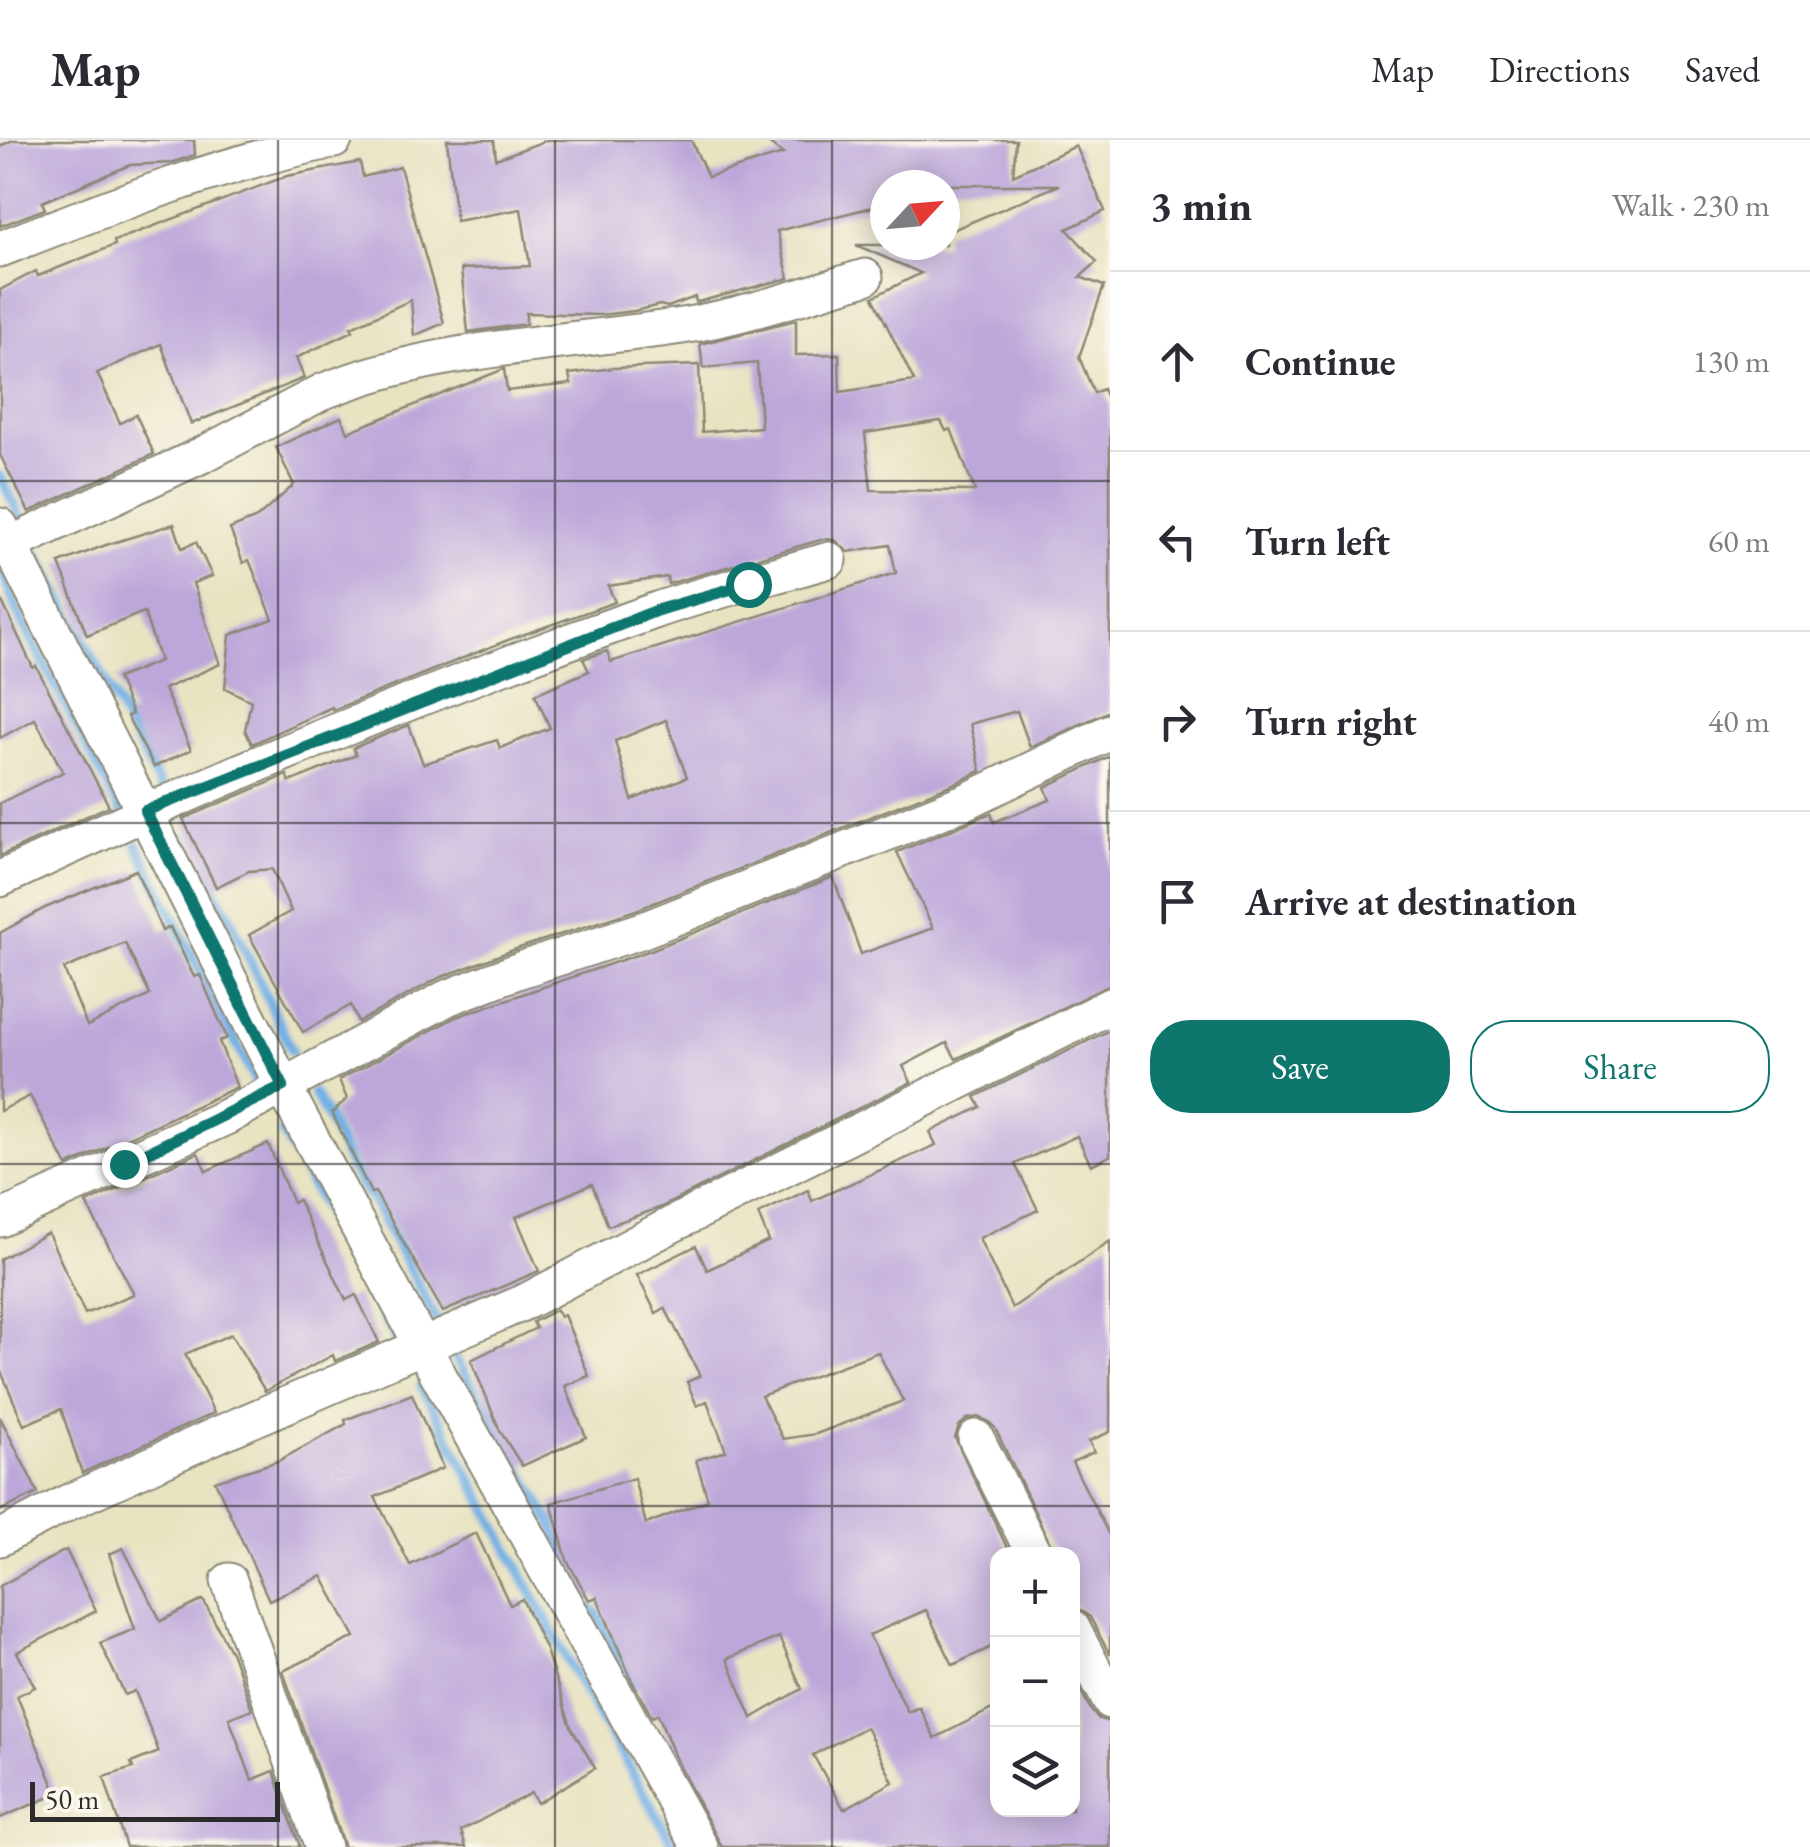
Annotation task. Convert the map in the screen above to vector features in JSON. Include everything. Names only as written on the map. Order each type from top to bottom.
[{"type":"street","points":[[0,249],[241,160],[334,140]]},
{"type":"street","points":[[700,1847],[283,1086],[3,540],[116,497],[355,378],[492,349],[685,325],[749,312],[865,277]]},
{"type":"street","points":[[0,879],[145,811],[658,610],[829,560]]},
{"type":"street","points":[[0,1219],[226,1117],[447,998],[643,930],[949,808],[1110,732]]},
{"type":"street","points":[[0,1538],[185,1449],[527,1301],[1110,1006]]},
{"type":"street","points":[[976,1438],[1030,1547]]},
{"type":"street","points":[[229,1582],[324,1847]]},
{"type":"street","points":[[1077,1637],[1110,1701]]},
{"type":"building","points":[[13,140],[194,140],[195,155],[171,163],[130,165],[42,202],[45,209],[0,226],[0,146]]},
{"type":"building","points":[[447,140],[494,140],[496,159],[547,140],[691,140],[708,177],[783,154],[764,140],[1016,140],[1013,175],[1076,146],[1105,211],[1067,229],[1097,262],[1080,277],[1104,286],[1079,357],[1094,393],[1103,389],[1110,405],[1110,711],[1030,747],[1017,711],[970,724],[981,771],[958,782],[636,910],[439,978],[358,1022],[351,1005],[303,1032],[249,935],[291,911],[272,869],[249,871],[216,887],[183,819],[287,775],[290,782],[356,755],[353,748],[409,725],[423,764],[497,740],[500,748],[550,728],[535,694],[589,671],[583,659],[607,651],[611,662],[896,573],[890,545],[848,552],[835,540],[824,539],[668,584],[667,577],[608,586],[615,602],[333,710],[332,707],[252,744],[245,730],[251,701],[225,688],[230,635],[273,619],[249,560],[243,563],[230,529],[257,518],[294,485],[276,447],[341,417],[348,432],[504,369],[507,391],[571,384],[569,374],[613,368],[699,365],[702,432],[761,427],[757,363],[703,368],[700,344],[796,320],[796,355],[839,354],[840,392],[914,381],[873,297],[921,273],[891,260],[960,260],[960,227],[1059,185],[960,185],[960,170],[870,170],[870,208],[777,231],[789,278],[701,301],[696,302],[695,297],[668,307],[600,315],[526,313],[526,324],[468,332],[461,269],[530,266],[521,209],[456,221]],"holes":[[[941,421],[946,431],[951,429],[975,491],[871,490],[865,433]],[[666,720],[687,777],[632,800],[615,741]]]},
{"type":"building","points":[[360,162],[363,177],[400,167],[444,323],[414,336],[411,300],[296,358],[304,378],[191,424],[161,344],[97,373],[120,423],[136,415],[154,454],[29,512],[0,455],[0,290],[36,271],[38,276],[115,245],[114,241],[287,176]]},
{"type":"building","points":[[174,524],[182,548],[196,542],[212,576],[193,583],[220,664],[164,689],[191,750],[154,767],[127,716],[132,714],[117,678],[160,661],[144,612],[87,635],[59,563]]},
{"type":"building","points":[[0,597],[33,668],[36,666],[109,806],[0,856],[0,803],[63,772],[35,719],[0,738]]},
{"type":"building","points":[[1110,756],[1110,985],[956,1059],[947,1043],[903,1066],[911,1082],[659,1208],[608,1226],[592,1184],[516,1217],[539,1271],[443,1312],[375,1192],[371,1193],[332,1113],[347,1099],[339,1080],[456,1017],[651,950],[833,877],[861,954],[933,928],[897,852],[991,813],[994,822],[1050,800],[1045,787]]},
{"type":"building","points":[[136,870],[162,931],[170,927],[194,977],[200,975],[227,1038],[219,1041],[237,1087],[67,1166],[30,1096],[0,1111],[0,933],[45,908]],"holes":[[[125,943],[150,995],[87,1026],[64,969]]]},
{"type":"building","points":[[1110,1030],[1110,1156],[1091,1165],[1077,1136],[1015,1164],[1038,1210],[979,1238],[1012,1308],[1110,1241],[1110,1432],[1089,1441],[1094,1452],[1072,1462],[1110,1537],[1110,1655],[1090,1617],[1080,1610],[1080,1547],[1052,1547],[995,1428],[978,1417],[959,1426],[955,1438],[1007,1547],[990,1547],[990,1648],[953,1665],[926,1610],[869,1635],[908,1712],[919,1707],[935,1738],[990,1710],[990,1817],[1080,1817],[1080,1689],[1092,1712],[1110,1722],[1110,1847],[722,1847],[676,1760],[658,1714],[652,1717],[632,1681],[597,1597],[589,1600],[567,1560],[551,1503],[634,1478],[646,1524],[708,1500],[696,1460],[726,1451],[707,1401],[697,1406],[687,1382],[700,1376],[665,1308],[656,1313],[637,1275],[696,1246],[707,1270],[769,1241],[758,1214],[808,1190],[812,1201],[936,1145],[930,1132],[981,1107],[975,1097]],"holes":[[[878,1352],[903,1401],[816,1434],[783,1439],[761,1396]],[[779,1637],[802,1689],[752,1718],[727,1659]],[[866,1727],[893,1782],[844,1809],[813,1755]]]},
{"type":"building","points":[[268,1144],[293,1203],[298,1200],[346,1300],[356,1295],[379,1342],[335,1361],[333,1355],[265,1391],[231,1334],[185,1354],[214,1413],[82,1473],[61,1409],[24,1425],[0,1369],[0,1259],[48,1233],[85,1314],[134,1294],[86,1203],[198,1153],[206,1171]]},
{"type":"building","points":[[556,1310],[560,1317],[564,1315],[589,1376],[565,1386],[586,1437],[522,1466],[500,1431],[471,1360],[536,1328],[533,1322]]},
{"type":"building","points":[[412,1394],[443,1468],[375,1497],[410,1565],[476,1533],[510,1605],[522,1599],[546,1650],[571,1727],[595,1768],[537,1803],[531,1793],[461,1831],[466,1847],[344,1847],[283,1671],[355,1637],[322,1576],[269,1600],[215,1481],[278,1461],[346,1424],[345,1420]]},
{"type":"building","points":[[0,1417],[38,1493],[0,1511]]},
{"type":"building","points":[[123,1548],[161,1621],[203,1600],[232,1654],[252,1709],[229,1718],[252,1780],[274,1771],[300,1847],[126,1847],[104,1777],[133,1768],[131,1763],[159,1752],[135,1691],[125,1695],[100,1643],[135,1629],[109,1554]]},
{"type":"building","points":[[66,1550],[96,1611],[17,1652],[35,1687],[17,1696],[57,1794],[0,1818],[0,1586]]},
{"type":"waterway","points":[[0,476],[21,518]]},
{"type":"waterway","points":[[39,555],[165,796]]},
{"type":"waterway","points":[[3,574],[19,615],[123,814]]},
{"type":"waterway","points":[[181,837],[229,916],[292,1051]]},
{"type":"waterway","points":[[137,845],[256,1082]]},
{"type":"waterway","points":[[313,1093],[440,1327]]},
{"type":"waterway","points":[[282,1131],[398,1342]]},
{"type":"waterway","points":[[456,1359],[553,1525],[585,1604],[597,1614],[630,1686]]},
{"type":"waterway","points":[[421,1385],[580,1683],[675,1847]]},
{"type":"route","points":[[124,1164],[283,1086],[145,811],[424,698],[658,610],[748,584]]}]
